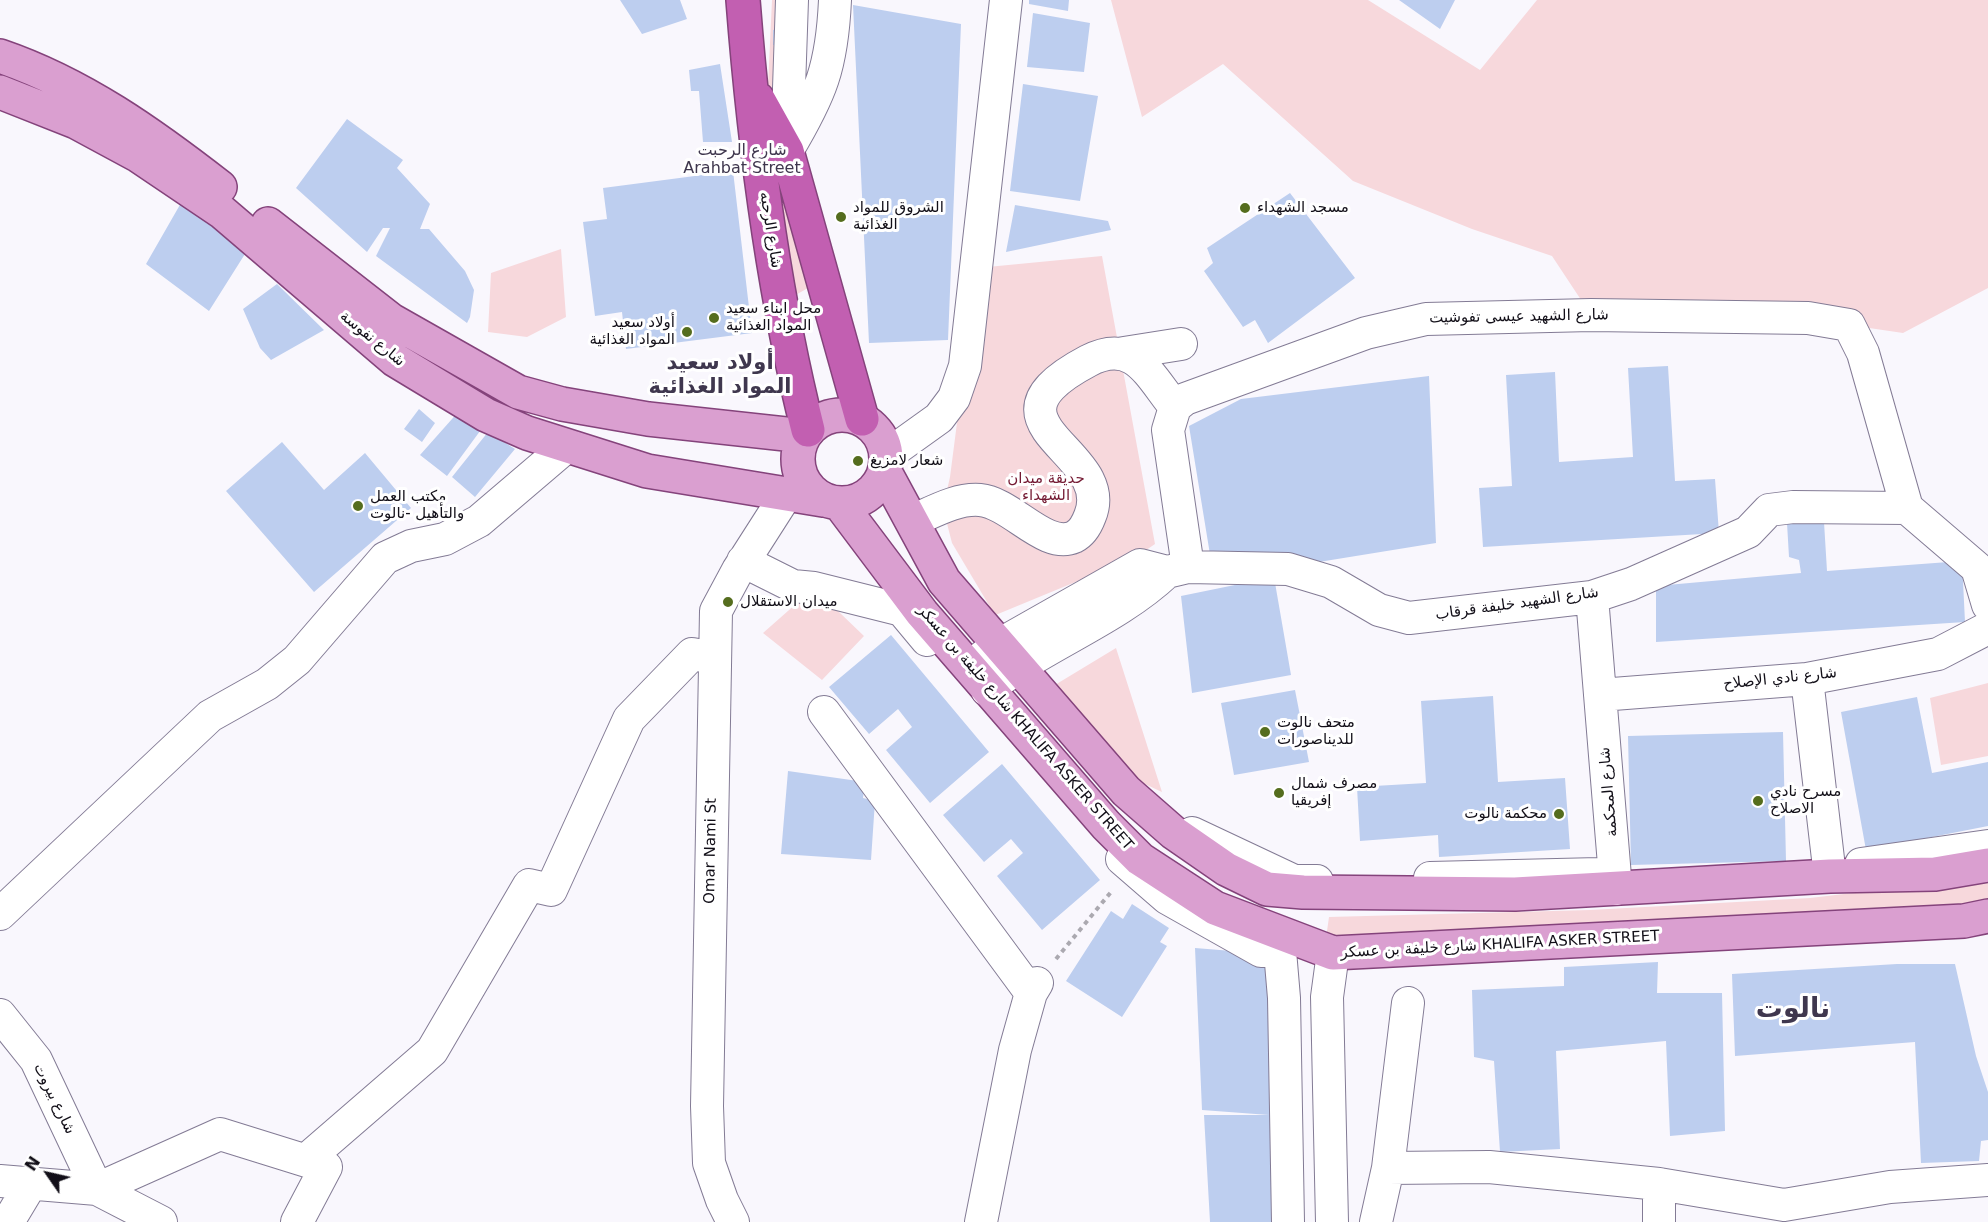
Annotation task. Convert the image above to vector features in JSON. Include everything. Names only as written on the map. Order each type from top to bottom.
[{"type":"highway","name":"شارع الرحبه","points":[[743,0],[759,159],[806,433]]},
{"type":"highway","points":[[752,89],[787,151],[862,419]]},
{"type":"main road","name":"شارع نفوسة","points":[[0,56],[87,93],[179,155],[391,320],[518,392],[562,404],[648,419],[806,433]]},
{"type":"main road","name":"شارع نفوسة","points":[[0,92],[76,122],[139,156],[222,212],[395,360],[486,415],[527,433],[647,471],[831,502]]},
{"type":"main road","points":[[886,464],[875,489],[860,501],[831,502],[808,489],[799,472],[797,454],[806,433],[824,418],[843,415],[862,419],[874,428],[882,441],[886,464],[912,521],[944,582],[1011,654],[1126,791],[1174,833],[1226,869],[1267,889],[1303,892],[1491,894],[1616,881],[1830,871],[1935,874],[1988,865]]},
{"type":"main road","name":"شارع خليفة بن عسكر KHALIFA ASKER STREET","points":[[831,502],[978,678],[1140,859],[1215,908],[1278,941],[1333,953],[1964,921],[1988,916]]},
{"type":"street","points":[[787,151],[792,0]]},
{"type":"street","points":[[787,151],[817,100],[833,39],[835,0]]},
{"type":"street","points":[[886,464],[939,418],[954,398],[965,366],[1006,0]]},
{"type":"street","name":"شارع الشهيد عيسى تفوشيت","points":[[1174,407],[1185,399],[1355,337],[1426,319],[1592,315],[1808,318],[1849,325],[1863,353],[1907,507]]},
{"type":"street","points":[[912,521],[953,504],[983,500],[1019,516],[1048,537],[1060,540],[1075,537],[1092,512],[1092,494],[1076,461],[1046,430],[1040,408],[1047,390],[1065,373],[1102,354],[1181,344]]},
{"type":"street","points":[[978,678],[1011,654],[1145,592],[1178,569],[1168,430],[1174,407],[1141,365],[1133,357],[1124,353]]},
{"type":"street","points":[[0,914],[210,716],[267,684],[297,660],[386,558],[411,546],[445,539],[479,521],[567,446]]},
{"type":"street","name":"Omar Nami St","points":[[733,1222],[722,1200],[709,1163],[707,1106],[716,611],[743,561],[786,495]]},
{"type":"street","name":"شارع الشهيد خليفة قرقاب","points":[[1178,569],[1288,569],[1331,582],[1379,610],[1409,618],[1592,597],[1631,584],[1748,532],[1769,510],[1794,507],[1907,507]]},
{"type":"street","points":[[1907,507],[1977,568],[1987,612]]},
{"type":"street","points":[[743,561],[793,586],[814,588],[902,610],[1035,766],[1133,871],[1167,898],[1261,951],[1278,941],[1288,1222]]},
{"type":"street","name":"شارع المحكمة","points":[[1592,597],[1616,881]]},
{"type":"street","name":"شارع نادي الإصلاح","points":[[1600,694],[1807,679],[1938,654],[1987,612]]},
{"type":"street","points":[[306,1160],[432,1051],[529,885],[551,890],[629,719],[692,654],[715,657]]},
{"type":"street","points":[[1807,679],[1830,871],[1988,846]]},
{"type":"street","points":[[824,712],[1034,988],[1015,1050],[981,1222]]},
{"type":"street","points":[[1332,1222],[1327,997],[1333,953]]},
{"type":"street","points":[[1377,1222],[1388,1168],[1408,1003]]},
{"type":"street","name":"شارع بيروت","points":[[0,1015],[36,1060],[97,1189]]},
{"type":"street","points":[[97,1189],[220,1134],[326,1167],[297,1222]]},
{"type":"street","points":[[1388,1168],[1489,1167],[1659,1184],[1784,1205],[1890,1187],[1988,1180]]},
{"type":"street","points":[[0,1181],[97,1189],[161,1222]]},
{"type":"street","points":[[8,1222],[32,1182]]},
{"type":"street","points":[[1659,1184],[1659,1222]]},
{"type":"path","points":[[1034,988],[1111,892]]},
{"type":"green space","points":[[772,0],[791,0],[786,94],[770,97],[768,86]]},
{"type":"green space","points":[[1111,0],[1368,0],[1480,70],[1537,0],[1988,0],[1988,288],[1903,333],[1849,325],[1591,315],[1552,256],[1472,229],[1353,181],[1223,64],[1142,117]]},
{"type":"green space","points":[[767,139],[808,288],[792,297]]},
{"type":"green space","points":[[561,249],[566,317],[527,337],[488,332],[491,273]]},
{"type":"green space","name":"حديقة ميدان الشهداء","points":[[1102,256],[1155,544],[1136,557],[981,621],[990,607],[952,543],[943,508],[950,477],[977,268]]},
{"type":"green space","points":[[814,588],[864,636],[822,680],[763,633]]},
{"type":"green space","points":[[1116,648],[1162,792],[1117,771],[1040,694]]},
{"type":"green space","points":[[1988,683],[1988,756],[1941,765],[1930,698]]},
{"type":"green space","points":[[1988,877],[1988,904],[1326,938],[1329,917],[1590,910],[1810,898]]},
{"type":"building","points":[[620,0],[680,0],[687,19],[642,34]]},
{"type":"building","points":[[1029,0],[1069,0],[1068,11],[1029,4]]},
{"type":"building","points":[[1399,0],[1455,0],[1440,29]]},
{"type":"building","points":[[853,5],[961,24],[948,340],[869,343]]},
{"type":"building","points":[[1033,13],[1090,23],[1084,72],[1027,67]]},
{"type":"building","points":[[783,27],[782,45],[773,45],[773,30]]},
{"type":"building","points":[[720,64],[732,142],[703,142],[699,91],[691,91],[689,70]]},
{"type":"building","points":[[1023,84],[1098,96],[1080,201],[1010,191]]},
{"type":"building","points":[[347,119],[403,160],[397,168],[430,204],[420,229],[429,229],[465,271],[474,290],[467,323],[376,256],[390,228],[383,228],[367,252],[296,188]]},
{"type":"building","points":[[733,171],[752,333],[626,349],[622,312],[595,316],[583,222],[607,219],[603,188]]},
{"type":"building","points":[[1290,193],[1355,278],[1268,343],[1255,320],[1243,327],[1204,271],[1213,263],[1207,248]]},
{"type":"building","points":[[181,203],[250,246],[209,311],[146,264]]},
{"type":"building","points":[[1015,205],[1108,221],[1111,230],[1006,252]]},
{"type":"building","points":[[277,284],[324,330],[271,360],[260,348],[243,309]]},
{"type":"building","points":[[1668,366],[1675,481],[1715,479],[1719,533],[1483,547],[1479,488],[1512,486],[1506,375],[1555,372],[1559,462],[1633,457],[1628,368]]},
{"type":"building","points":[[1429,376],[1436,543],[1214,579],[1189,426],[1241,399]]},
{"type":"building","points":[[419,409],[435,423],[422,442],[404,429]]},
{"type":"building","points":[[460,410],[483,427],[447,476],[420,455]]},
{"type":"building","points":[[488,432],[515,449],[475,497],[452,477]]},
{"type":"building","points":[[282,442],[324,490],[365,453],[411,508],[314,592],[226,491]]},
{"type":"building","points":[[1824,522],[1827,571],[1962,561],[1965,622],[1656,642],[1656,586],[1801,573],[1799,560],[1789,557],[1787,523]]},
{"type":"building","points":[[1274,577],[1291,675],[1192,693],[1181,596]]},
{"type":"building","points":[[891,635],[989,752],[930,803],[886,750],[912,727],[898,709],[869,734],[829,687]]},
{"type":"building","name":"متحف نالوت للديناصورات","points":[[1295,690],[1309,762],[1234,775],[1221,703]]},
{"type":"building","points":[[1493,696],[1498,782],[1565,778],[1570,849],[1439,857],[1438,835],[1360,841],[1357,787],[1426,783],[1421,701]]},
{"type":"building","points":[[1917,697],[1932,773],[1988,762],[1988,826],[1866,850],[1841,712]]},
{"type":"building","points":[[1783,732],[1786,861],[1631,865],[1628,736]]},
{"type":"building","points":[[1002,764],[1100,880],[1042,930],[997,876],[1023,853],[1011,839],[984,862],[943,815]]},
{"type":"building","points":[[788,771],[865,782],[863,798],[875,801],[871,860],[781,854]]},
{"type":"building","points":[[1132,904],[1169,928],[1160,942],[1167,946],[1122,1017],[1066,981],[1111,911],[1123,919]]},
{"type":"building","points":[[1195,948],[1269,954],[1282,1222],[1210,1222],[1204,1115],[1269,1115],[1202,1110]]},
{"type":"building","points":[[1658,962],[1657,993],[1722,993],[1725,1131],[1670,1136],[1666,1041],[1556,1051],[1560,1149],[1500,1152],[1494,1061],[1474,1057],[1472,990],[1564,986],[1564,967]]},
{"type":"building","points":[[1897,964],[1955,964],[1976,1056],[1988,1092],[1988,1140],[1981,1141],[1979,1161],[1921,1163],[1915,1042],[1735,1056],[1732,974]]},
{"type":"place","name":"مسجد الشهداء","points":[[1245,208]]},
{"type":"place","name":"الشروق للمواد الغذائية","points":[[841,217]]},
{"type":"place","name":"محل ابناء سعيد المواد الغذائية","points":[[714,318]]},
{"type":"place","name":"أولاد سعيد المواد الغذائية","points":[[687,332]]},
{"type":"place","name":"شعار لامزيغ","points":[[858,461]]},
{"type":"place","name":"مكتب العمل والتأهيل -نالوت","points":[[358,506]]},
{"type":"place","name":"ميدان الاستقلال","points":[[728,602]]},
{"type":"place","name":"متحف نالوت للديناصورات","points":[[1265,732]]},
{"type":"place","name":"مصرف شمال إفريقيا","points":[[1279,793]]},
{"type":"place","name":"مسرح نادي الاصلاح","points":[[1758,801]]},
{"type":"place","name":"محكمة نالوت","points":[[1559,814]]},
{"type":"district","name":"شارع الرحبت Arahbat Street","points":[[742,160]]},
{"type":"district","name":"أولاد سعيد المواد الغذائية","points":[[720,376]]},
{"type":"district","name":"نالوت","points":[[1793,1010]]}]
